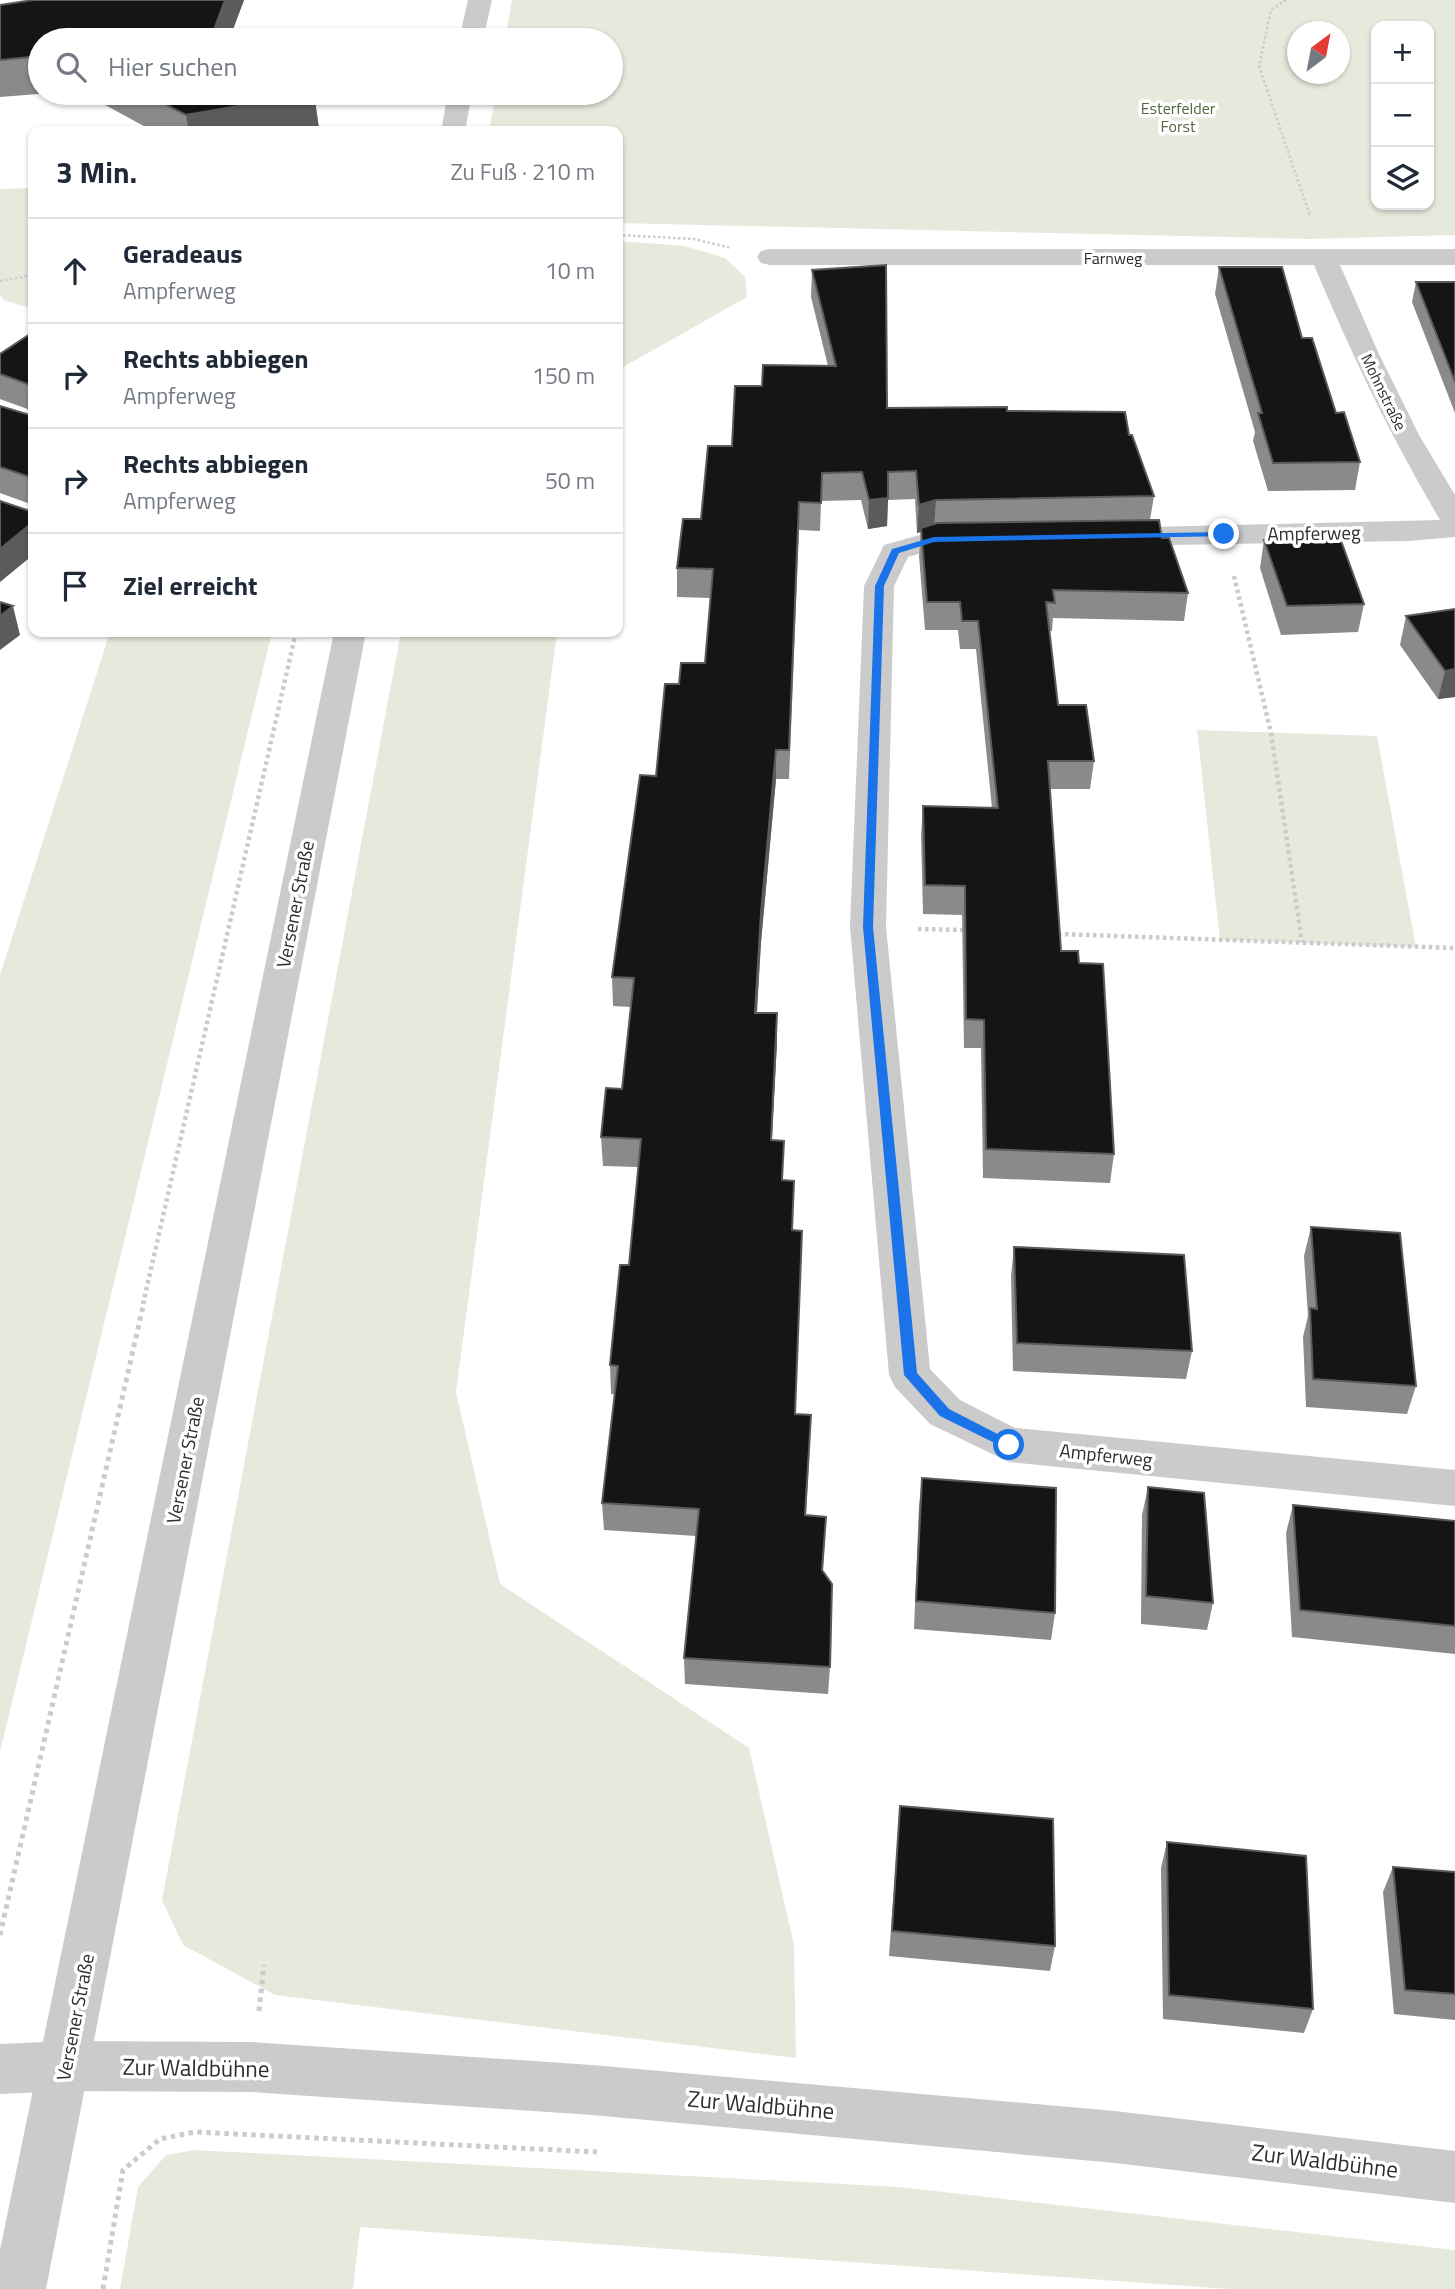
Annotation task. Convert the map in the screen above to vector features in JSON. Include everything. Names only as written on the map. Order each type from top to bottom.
[{"type":"street","points":[[474,28],[480,0]]},
{"type":"street","points":[[454,126],[458,105]]},
{"type":"street","name":"Farnweg","points":[[770,257],[1455,257]]},
{"type":"street","name":"Mohnstraße","points":[[1324,258],[1364,352],[1405,436],[1455,520]]},
{"type":"street","name":"Ampferweg","points":[[1072,537],[1455,528]]},
{"type":"street","name":"Ampferweg","points":[[1003,538],[934,540],[895,551],[879,586],[868,927],[911,1375],[945,1412],[1009,1445],[1455,1488]]},
{"type":"street","name":"Versener Straße","points":[[19,2289],[349,637]]},
{"type":"street","name":"Zur Waldbühne","points":[[0,2069],[65,2066],[252,2067],[592,2090],[1115,2137],[1455,2177]]},
{"type":"path","points":[[1286,0],[1271,10],[1259,66],[1324,258]]},
{"type":"path","points":[[623,235],[694,239],[770,257]]},
{"type":"path","points":[[0,281],[28,276]]},
{"type":"path","points":[[1224,534],[1271,733],[1301,943]]},
{"type":"path","points":[[0,1935],[295,637]]},
{"type":"path","points":[[868,927],[976,931]]},
{"type":"path","points":[[1057,934],[1455,948]]},
{"type":"path","points":[[103,2289],[123,2170],[160,2139],[195,2132],[600,2152]]},
{"type":"green space","name":"Esterfelder Forst","points":[[512,0],[1455,0],[1455,235],[1310,239],[623,223],[623,126],[490,126],[494,105],[623,105],[623,28],[507,28]]},
{"type":"green space","points":[[28,188],[28,308],[3,300],[0,294],[0,189]]},
{"type":"green space","points":[[623,241],[685,246],[725,258],[745,277],[747,297],[623,367]]},
{"type":"green space","points":[[108,637],[271,637],[0,1752],[0,975]]},
{"type":"green space","points":[[400,637],[556,637],[456,1392],[500,1584],[749,1748],[794,1945],[796,2058],[275,1995],[183,1945],[162,1900]]},
{"type":"green space","points":[[1197,730],[1377,736],[1416,947],[1220,940]]},
{"type":"green space","points":[[195,2150],[899,2187],[1455,2250],[1455,2289],[1229,2289],[360,2227],[353,2289],[120,2289],[138,2187],[166,2155]]},
{"type":"building","points":[[33,0],[225,0],[217,28],[28,28],[28,57],[0,60],[0,5]]},
{"type":"building","points":[[167,105],[243,105],[186,115]]},
{"type":"building","points":[[886,265],[887,408],[1007,407],[1007,411],[1125,412],[1129,435],[1132,435],[1154,496],[936,500],[919,505],[916,471],[888,472],[888,498],[869,500],[862,472],[822,473],[821,503],[799,502],[789,750],[776,750],[755,1013],[777,1013],[771,1140],[784,1141],[782,1180],[794,1181],[792,1230],[802,1231],[795,1414],[811,1415],[805,1515],[826,1517],[822,1570],[832,1584],[830,1667],[684,1658],[699,1509],[602,1503],[618,1366],[610,1365],[620,1265],[629,1265],[641,1139],[601,1137],[606,1088],[622,1089],[634,978],[612,977],[640,775],[656,776],[665,684],[679,684],[681,663],[705,663],[713,569],[677,568],[683,519],[701,519],[708,446],[732,446],[735,386],[762,386],[763,365],[836,366],[812,270]]},
{"type":"building","points":[[1219,267],[1282,267],[1302,338],[1312,338],[1336,413],[1344,412],[1360,462],[1273,463],[1258,413],[1262,413]]},
{"type":"building","points":[[1416,282],[1455,282],[1455,382]]},
{"type":"building","points":[[28,335],[28,384],[0,374],[0,354]]},
{"type":"building","points":[[0,406],[28,414],[28,476],[0,467]]},
{"type":"building","points":[[0,501],[28,510],[28,526],[0,549]]},
{"type":"building","points":[[1159,520],[1162,538],[1169,538],[1188,593],[1053,590],[1055,603],[1046,602],[1058,705],[1086,705],[1094,761],[1048,761],[1061,951],[1078,951],[1079,963],[1103,964],[1114,1154],[986,1149],[984,1020],[966,1019],[965,886],[925,885],[923,806],[998,808],[978,621],[962,621],[960,602],[927,602],[921,528],[937,523]]},
{"type":"building","points":[[1340,538],[1364,604],[1287,606],[1264,540]]},
{"type":"building","points":[[0,602],[13,606],[0,616]]},
{"type":"building","points":[[1455,609],[1455,669],[1445,671],[1406,616]]},
{"type":"building","points":[[1311,1227],[1400,1233],[1416,1386],[1313,1379],[1310,1308],[1317,1309]]},
{"type":"building","points":[[1014,1247],[1184,1255],[1192,1351],[1017,1343]]},
{"type":"building","points":[[922,1478],[1056,1488],[1055,1613],[916,1601]]},
{"type":"building","points":[[1148,1487],[1204,1493],[1213,1603],[1146,1596]]},
{"type":"building","points":[[1293,1505],[1455,1521],[1455,1626],[1300,1610]]},
{"type":"building","points":[[900,1806],[1053,1819],[1055,1946],[892,1931]]},
{"type":"building","points":[[1167,1842],[1306,1856],[1313,2009],[1169,1995]]},
{"type":"building","points":[[1393,1867],[1455,1872],[1455,1994],[1405,1990]]},
{"type":"route","points":[[1009,1445],[945,1412],[911,1375],[868,927],[879,586],[895,551],[934,540],[1224,534]]}]
